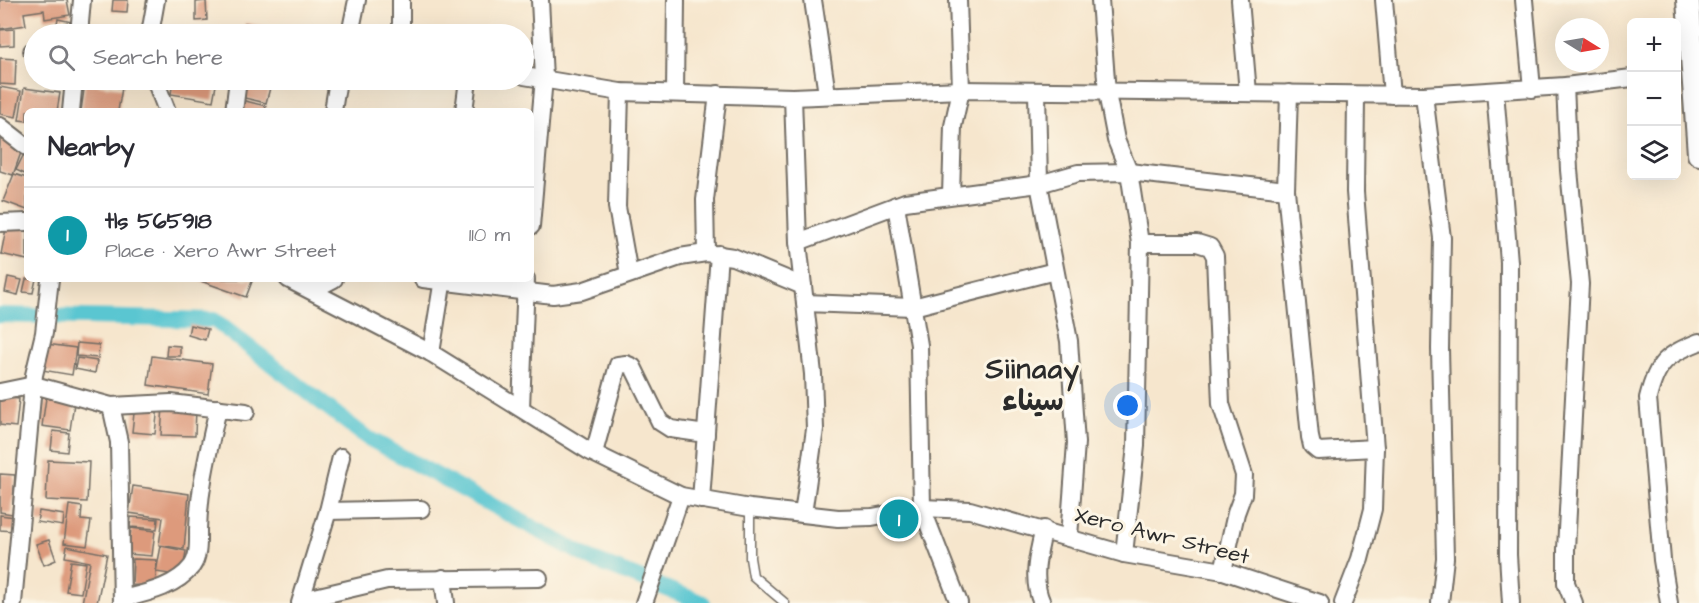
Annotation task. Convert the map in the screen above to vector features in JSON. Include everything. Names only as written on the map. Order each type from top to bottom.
[{"type":"main road","points":[[1688,0],[1684,72],[1699,154]]},
{"type":"street","points":[[80,24],[82,0]]},
{"type":"street","points":[[152,24],[156,0]]},
{"type":"street","points":[[352,24],[357,0]]},
{"type":"street","points":[[401,0],[401,24]]},
{"type":"street","points":[[534,192],[544,78],[540,0]]},
{"type":"street","points":[[675,93],[676,0]]},
{"type":"street","points":[[813,0],[827,94]]},
{"type":"street","points":[[951,195],[953,126],[961,90],[958,0]]},
{"type":"street","points":[[1100,0],[1107,93],[1116,140],[1129,172],[1140,243],[1136,446],[1124,554]]},
{"type":"street","points":[[1240,0],[1248,93]]},
{"type":"street","points":[[1384,0],[1392,95]]},
{"type":"street","points":[[1524,0],[1532,88]]},
{"type":"street","points":[[534,77],[620,92],[793,97],[961,90],[1424,95],[1565,86],[1627,79]]},
{"type":"street","points":[[1565,86],[1569,170],[1580,284],[1566,549],[1566,583],[1574,603]]},
{"type":"street","points":[[71,108],[73,90]]},
{"type":"street","points":[[159,90],[166,108]]},
{"type":"street","points":[[234,108],[237,90]]},
{"type":"street","points":[[333,108],[336,90]]},
{"type":"street","points":[[464,108],[467,90]]},
{"type":"street","points":[[1495,91],[1509,262],[1508,555],[1511,603]]},
{"type":"street","points":[[620,92],[617,207],[628,274]]},
{"type":"street","points":[[1037,92],[1038,184],[1069,341],[1075,431],[1069,537]]},
{"type":"street","points":[[1289,93],[1286,190],[1312,446],[1318,451],[1375,448]]},
{"type":"street","points":[[701,500],[706,434],[712,253],[705,200],[718,94]]},
{"type":"street","points":[[1424,95],[1442,238],[1440,349],[1445,558],[1440,603]]},
{"type":"street","points":[[1343,603],[1360,559],[1373,509],[1375,448],[1355,192],[1356,96]]},
{"type":"street","points":[[793,97],[798,242],[813,374],[815,429],[803,514]]},
{"type":"street","points":[[0,126],[24,145]]},
{"type":"street","points":[[798,242],[896,205],[922,198],[1038,184],[1078,173],[1129,172],[1286,190]]},
{"type":"street","points":[[896,205],[920,345],[922,507],[959,603]]},
{"type":"street","points":[[0,223],[24,222]]},
{"type":"street","points":[[1140,243],[1197,243],[1210,247],[1215,256],[1221,404],[1244,475],[1243,495],[1236,513],[1223,571]]},
{"type":"street","points":[[476,282],[526,285],[553,295],[569,294],[680,257],[712,253],[733,256],[803,286]]},
{"type":"street","points":[[805,303],[913,307],[1055,271]]},
{"type":"street","points":[[13,603],[34,375],[44,333],[50,282]]},
{"type":"street","points":[[431,353],[442,282]]},
{"type":"street","name":"Xero Awr Street","points":[[308,285],[431,353],[594,453],[681,496],[750,508],[838,518],[872,517],[922,507],[970,510],[1044,529],[1124,554],[1223,571],[1320,603]]},
{"type":"street","points":[[520,408],[526,285]]},
{"type":"street","points":[[1669,603],[1662,560],[1648,398],[1653,377],[1661,363],[1674,352],[1699,342]]},
{"type":"street","points":[[594,453],[618,365],[626,364],[633,367],[660,422],[671,429],[706,434]]},
{"type":"street","points":[[0,392],[34,385],[111,406],[156,403],[246,412]]},
{"type":"street","points":[[111,406],[119,442],[122,601],[153,591],[184,574],[194,564],[198,549],[203,475],[218,408]]},
{"type":"street","points":[[301,602],[328,511],[341,457]]},
{"type":"street","points":[[644,603],[681,496]]},
{"type":"street","points":[[328,511],[421,509]]},
{"type":"street","points":[[1042,603],[1038,595],[1036,577],[1044,529]]},
{"type":"street","points":[[301,602],[365,583],[443,578],[539,578]]},
{"type":"street","points":[[443,578],[446,603]]},
{"type":"lane","points":[[750,508],[750,558],[753,576],[785,603]]},
{"type":"building","points":[[0,0],[67,0],[70,15],[45,19],[44,10],[24,13],[26,24],[24,25],[0,29]]},
{"type":"building","points":[[113,0],[128,0],[127,12],[112,11]]},
{"type":"building","points":[[206,1],[207,20],[196,21],[196,2]]},
{"type":"building","points":[[58,19],[72,22],[72,24],[57,24]]},
{"type":"building","points":[[14,29],[14,45],[0,46],[0,30]]},
{"type":"building","points":[[0,58],[16,59],[15,85],[0,84]]},
{"type":"building","points":[[0,87],[21,91],[16,117],[0,114]]},
{"type":"building","points":[[24,88],[24,90],[60,93],[58,108],[24,108],[24,121],[19,120]]},
{"type":"building","points":[[84,90],[122,90],[119,108],[81,108]]},
{"type":"building","points":[[172,90],[215,90],[213,101],[171,94]]},
{"type":"building","points":[[237,90],[269,90],[266,103],[236,96]]},
{"type":"building","points":[[237,99],[266,106],[266,108],[234,108]]},
{"type":"building","points":[[0,139],[23,147],[13,175],[0,171]]},
{"type":"building","points":[[24,154],[24,174],[16,170]]},
{"type":"building","points":[[14,174],[24,177],[24,209],[3,201]]},
{"type":"building","points":[[7,224],[24,227],[24,259],[1,254]]},
{"type":"building","points":[[8,277],[22,280],[18,295],[5,292]]},
{"type":"building","points":[[25,282],[35,282],[33,293],[23,292]]},
{"type":"building","points":[[204,282],[252,282],[246,297]]},
{"type":"building","points":[[190,325],[208,329],[205,340],[188,335]]},
{"type":"building","points":[[77,343],[99,345],[98,358],[76,356]]},
{"type":"building","points":[[46,344],[76,348],[72,375],[42,370]]},
{"type":"building","points":[[167,345],[180,346],[180,356],[166,356]]},
{"type":"building","points":[[152,356],[212,364],[208,394],[148,385]]},
{"type":"building","points":[[77,358],[97,361],[95,373],[75,369]]},
{"type":"building","points":[[0,397],[19,399],[16,427],[0,425]]},
{"type":"building","points":[[46,398],[74,403],[70,430],[42,426]]},
{"type":"building","points":[[135,404],[158,406],[155,434],[132,432]]},
{"type":"building","points":[[163,406],[196,408],[195,436],[161,435]]},
{"type":"building","points":[[53,431],[69,433],[67,452],[51,450]]},
{"type":"building","points":[[48,460],[89,462],[87,502],[46,500]]},
{"type":"building","points":[[0,474],[15,475],[12,514],[0,512]]},
{"type":"building","points":[[133,486],[189,494],[184,549],[159,545],[163,518],[129,513]]},
{"type":"building","points":[[69,505],[82,507],[81,520],[91,521],[87,546],[64,543]]},
{"type":"building","points":[[39,511],[64,515],[63,526],[37,522]]},
{"type":"building","points":[[0,515],[15,517],[14,531],[0,530]]},
{"type":"building","points":[[131,517],[158,519],[157,529],[130,527]]},
{"type":"building","points":[[131,528],[155,531],[152,556],[128,554]]},
{"type":"building","points":[[49,540],[56,560],[44,565],[36,544]]},
{"type":"building","points":[[67,546],[107,554],[97,603],[82,603],[90,562],[65,557]]},
{"type":"building","points":[[161,546],[186,551],[182,576],[156,572]]},
{"type":"building","points":[[133,559],[157,560],[155,586],[132,585]]},
{"type":"building","points":[[71,561],[86,563],[81,593],[66,591]]},
{"type":"waterway","points":[[0,315],[214,320],[366,437],[593,560],[703,603]]},
{"type":"place","name":"tls 565918","points":[[899,519]]},
{"type":"district","name":"Siinaay سيناء","points":[[1033,385]]}]
